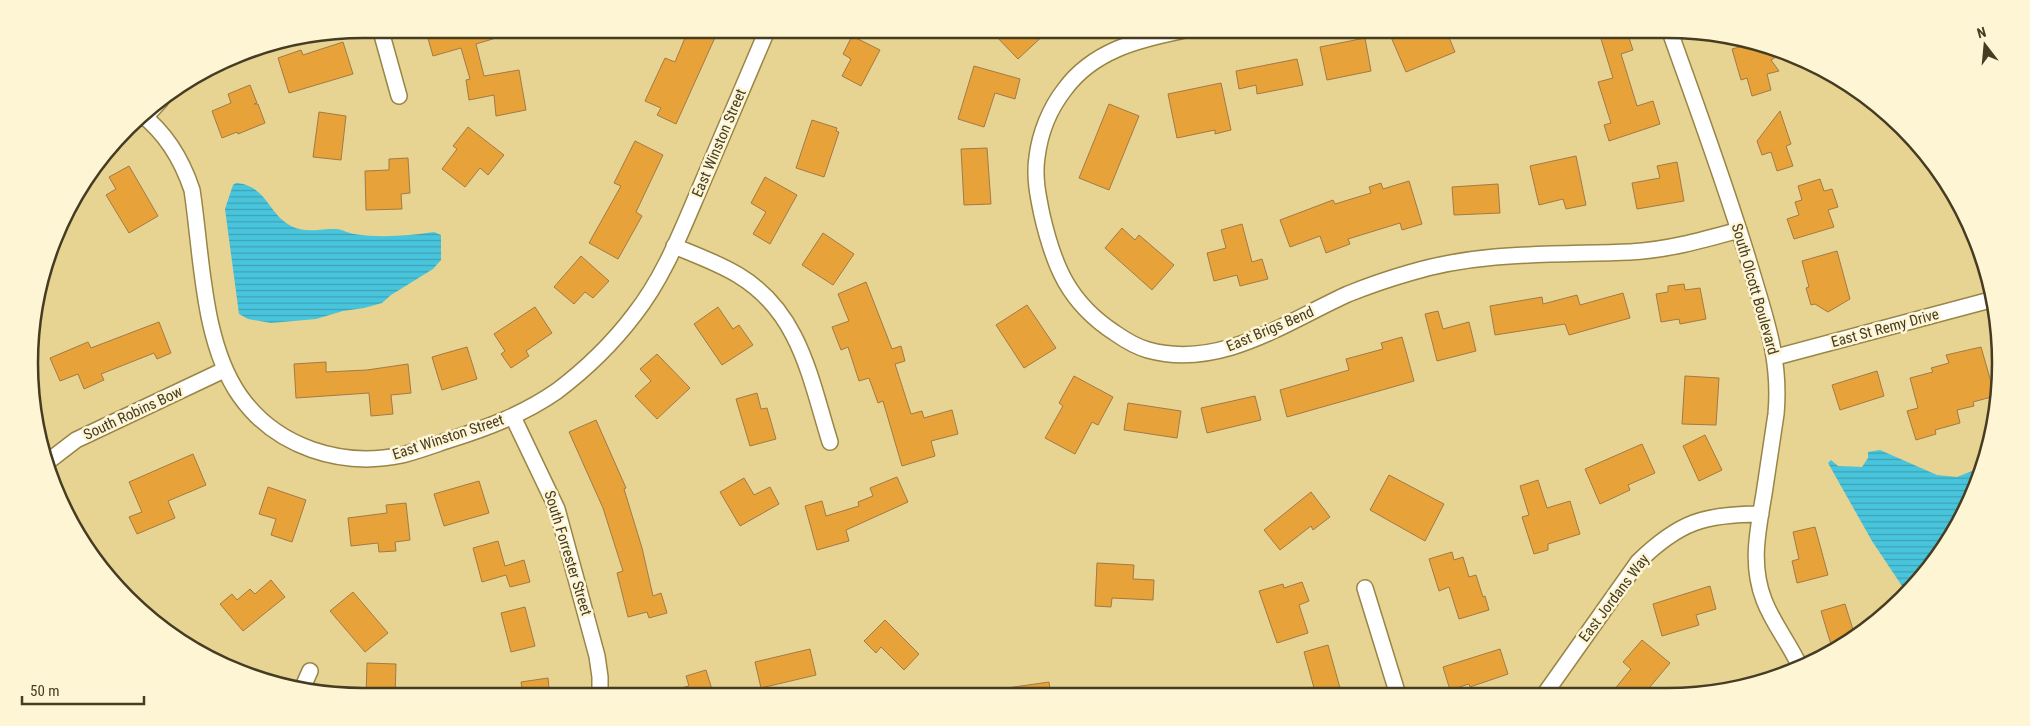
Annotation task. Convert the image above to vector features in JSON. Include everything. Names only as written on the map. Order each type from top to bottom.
[{"type":"street","points":[[383,38],[399,96]]},
{"type":"street","name":"East Winston Street","points":[[147,119],[162,134],[176,152],[185,169],[192,190],[209,314],[218,352],[224,370],[239,395],[266,425],[304,447],[337,457],[362,459],[403,455],[482,430],[513,417],[555,392],[584,369],[608,346],[649,295],[664,270],[764,38]]},
{"type":"street","name":"East Brigs Bend","points":[[1147,38],[1121,46],[1102,55],[1083,70],[1066,88],[1052,109],[1043,131],[1037,157],[1036,174],[1038,198],[1046,234],[1065,283],[1079,305],[1099,323],[1121,337],[1146,349],[1170,354],[1199,354],[1228,348],[1242,344],[1358,290],[1412,272],[1449,264],[1512,255],[1631,252],[1699,242],[1739,230]]},
{"type":"street","name":"South Olcott Boulevard","points":[[1672,38],[1739,230],[1776,357],[1778,393],[1776,414],[1756,538],[1755,563],[1763,599],[1797,661]]},
{"type":"street","points":[[674,246],[738,275],[766,297],[779,312],[794,333],[802,352],[830,442]]},
{"type":"street","name":"East St Remy Drive","points":[[1776,357],[1986,300]]},
{"type":"street","name":"South Robins Bow","points":[[52,458],[76,440],[224,370]]},
{"type":"street","name":"South Forrester Street","points":[[513,417],[547,484],[564,531],[597,656],[600,688]]},
{"type":"street","name":"East Jordans Way","points":[[1549,688],[1638,562],[1669,534],[1704,519],[1760,514]]},
{"type":"street","points":[[1365,588],[1396,688]]},
{"type":"street","points":[[305,683],[310,671]]},
{"type":"water","points":[[236,183],[254,189],[261,194],[283,221],[302,230],[338,229],[354,234],[373,236],[434,232],[441,235],[441,260],[433,269],[391,295],[382,303],[316,319],[271,323],[248,319],[239,314],[225,209],[233,185]]},
{"type":"water","points":[[1880,450],[1937,475],[1957,477],[1974,470],[1968,488],[1949,526],[1938,544],[1903,587],[1872,541],[1828,463],[1831,460],[1838,466],[1862,467],[1868,458],[1868,452]]},
{"type":"building","points":[[428,38],[496,38],[476,44],[484,76],[519,70],[526,110],[496,116],[494,95],[469,100],[466,80],[470,79],[461,48],[433,56]]},
{"type":"building","points":[[685,38],[715,38],[676,124],[657,115],[661,108],[645,101],[665,58],[675,62]]},
{"type":"building","points":[[851,38],[856,38],[880,50],[861,86],[842,76],[851,59],[843,54]]},
{"type":"building","points":[[998,38],[1041,38],[1018,59]]},
{"type":"building","points":[[1365,38],[1371,71],[1327,80],[1320,47]]},
{"type":"building","points":[[1391,38],[1449,38],[1455,52],[1406,72]]},
{"type":"building","points":[[1601,38],[1629,38],[1633,50],[1621,54],[1637,106],[1653,101],[1660,124],[1609,141],[1604,125],[1611,123],[1598,82],[1613,78]]},
{"type":"building","points":[[343,42],[353,74],[289,93],[278,58],[301,50],[303,55]]},
{"type":"building","points":[[1741,47],[1777,57],[1771,60],[1779,71],[1767,74],[1771,90],[1752,96],[1747,78],[1741,80],[1732,49]]},
{"type":"building","points":[[1297,59],[1303,85],[1257,94],[1256,85],[1239,89],[1236,71]]},
{"type":"building","points":[[974,66],[1020,79],[1015,99],[995,93],[984,127],[958,119]]},
{"type":"building","points":[[1221,83],[1231,130],[1215,134],[1215,130],[1177,138],[1168,94]]},
{"type":"building","points":[[250,85],[257,103],[254,104],[258,104],[265,123],[222,138],[212,111],[231,103],[228,94]]},
{"type":"building","points":[[1109,104],[1139,116],[1109,190],[1079,178]]},
{"type":"building","points":[[1780,111],[1791,144],[1786,146],[1793,166],[1777,171],[1771,152],[1762,155],[1757,141]]},
{"type":"building","points":[[319,112],[346,116],[341,160],[313,157]]},
{"type":"building","points":[[812,120],[837,128],[836,131],[839,132],[824,177],[796,168]]},
{"type":"building","points":[[468,127],[504,155],[488,175],[480,168],[465,187],[442,169],[457,149],[453,146]]},
{"type":"building","points":[[635,141],[663,155],[636,212],[642,216],[618,259],[589,243],[621,186],[614,183]]},
{"type":"building","points":[[987,148],[991,204],[964,205],[961,149]]},
{"type":"building","points":[[1576,156],[1586,205],[1566,209],[1563,199],[1539,205],[1530,166]]},
{"type":"building","points":[[408,158],[410,193],[401,194],[402,209],[366,210],[365,171],[389,170],[389,159]]},
{"type":"building","points":[[1677,162],[1684,201],[1637,209],[1632,183],[1660,178],[1657,166]]},
{"type":"building","points":[[129,166],[158,216],[129,233],[106,195],[116,189],[109,177]]},
{"type":"building","points":[[765,177],[797,195],[770,244],[753,234],[766,212],[751,203]]},
{"type":"building","points":[[1820,179],[1824,191],[1832,189],[1838,207],[1828,210],[1834,227],[1794,239],[1787,219],[1799,215],[1795,202],[1802,200],[1798,186]]},
{"type":"building","points":[[1409,181],[1422,224],[1402,230],[1400,223],[1348,239],[1350,244],[1326,253],[1320,236],[1290,247],[1280,220],[1333,200],[1335,204],[1371,193],[1369,187],[1381,183],[1383,189]]},
{"type":"building","points":[[1498,184],[1500,213],[1454,215],[1452,187]]},
{"type":"building","points":[[1242,224],[1252,262],[1262,259],[1268,279],[1240,286],[1237,275],[1214,281],[1207,253],[1226,248],[1221,230]]},
{"type":"building","points":[[1122,228],[1135,240],[1139,235],[1174,265],[1152,290],[1105,248]]},
{"type":"building","points":[[823,233],[854,254],[833,285],[802,265]]},
{"type":"building","points":[[1837,251],[1850,299],[1828,312],[1815,304],[1811,305],[1806,288],[1809,287],[1802,261]]},
{"type":"building","points":[[581,256],[609,281],[593,298],[585,292],[574,304],[554,287]]},
{"type":"building","points":[[866,282],[892,349],[901,346],[905,361],[895,364],[911,414],[922,411],[924,418],[952,410],[958,434],[931,441],[935,456],[902,466],[883,401],[878,403],[869,378],[859,381],[848,347],[841,350],[832,327],[849,321],[838,294]]},
{"type":"building","points":[[1684,284],[1685,290],[1700,288],[1706,319],[1680,324],[1679,319],[1661,322],[1656,294],[1668,292],[1668,286]]},
{"type":"building","points":[[1623,293],[1630,318],[1569,335],[1565,324],[1495,335],[1490,306],[1542,297],[1543,304],[1577,295],[1580,305]]},
{"type":"building","points":[[1027,305],[1056,348],[1024,368],[996,325]]},
{"type":"building","points":[[535,307],[552,333],[526,351],[529,356],[511,368],[501,354],[505,351],[494,334]]},
{"type":"building","points":[[718,307],[733,329],[739,325],[753,345],[722,365],[694,324]]},
{"type":"building","points":[[1438,311],[1443,329],[1469,322],[1476,351],[1437,361],[1425,314]]},
{"type":"building","points":[[159,322],[171,353],[157,359],[154,353],[101,374],[104,380],[84,389],[78,374],[60,381],[50,358],[88,342],[91,348]]},
{"type":"building","points":[[1402,337],[1414,381],[1287,417],[1280,390],[1349,370],[1346,359],[1383,349],[1381,343]]},
{"type":"building","points":[[467,347],[477,379],[442,390],[432,357]]},
{"type":"building","points":[[1981,347],[1992,385],[1991,397],[1973,402],[1974,406],[1957,410],[1960,423],[1935,430],[1936,434],[1916,440],[1907,411],[1918,408],[1910,378],[1933,372],[1931,368],[1949,363],[1946,355]]},
{"type":"building","points":[[657,354],[690,388],[657,419],[635,396],[651,381],[640,369]]},
{"type":"building","points":[[326,362],[326,372],[367,370],[408,364],[411,393],[391,395],[393,414],[371,416],[369,393],[296,398],[294,364]]},
{"type":"building","points":[[1877,371],[1884,396],[1840,410],[1832,385]]},
{"type":"building","points":[[1074,376],[1113,397],[1098,425],[1092,422],[1075,454],[1045,438],[1063,406],[1059,403]]},
{"type":"building","points":[[1685,376],[1719,378],[1716,425],[1682,424]]},
{"type":"building","points":[[757,393],[761,409],[767,408],[776,439],[750,446],[736,399]]},
{"type":"building","points":[[1255,396],[1261,420],[1207,433],[1201,408]]},
{"type":"building","points":[[1128,403],[1181,411],[1177,438],[1124,430]]},
{"type":"building","points":[[596,420],[626,488],[624,489],[642,548],[653,596],[661,593],[667,613],[649,618],[647,612],[628,617],[617,573],[623,571],[603,508],[569,432]]},
{"type":"building","points":[[1705,435],[1722,470],[1699,481],[1683,446]]},
{"type":"building","points":[[1642,444],[1655,473],[1628,485],[1630,490],[1600,504],[1585,469]]},
{"type":"building","points":[[193,454],[206,485],[168,501],[175,518],[137,534],[129,517],[142,512],[129,482]]},
{"type":"building","points":[[1389,475],[1444,504],[1425,541],[1370,510]]},
{"type":"building","points":[[897,477],[908,502],[846,530],[849,541],[817,550],[805,506],[822,501],[826,516],[859,506],[858,502],[873,496],[870,488]]},
{"type":"building","points":[[744,478],[754,495],[770,487],[779,504],[740,526],[720,492]]},
{"type":"building","points":[[1538,480],[1547,508],[1570,501],[1580,534],[1548,544],[1548,550],[1534,554],[1522,517],[1529,515],[1520,486]]},
{"type":"building","points":[[479,481],[489,513],[444,526],[434,494]]},
{"type":"building","points":[[268,487],[306,500],[292,542],[271,535],[276,519],[259,514]]},
{"type":"building","points":[[1311,492],[1330,517],[1313,530],[1311,526],[1280,550],[1264,530]]},
{"type":"building","points":[[406,503],[410,540],[395,542],[396,551],[379,552],[378,543],[351,546],[348,518],[387,513],[386,505]]},
{"type":"building","points":[[1815,527],[1828,575],[1797,583],[1792,561],[1799,559],[1793,532]]},
{"type":"building","points":[[498,541],[505,566],[524,560],[530,582],[510,587],[506,575],[482,582],[473,548]]},
{"type":"building","points":[[1452,552],[1454,560],[1463,557],[1469,577],[1476,575],[1489,610],[1459,619],[1449,587],[1439,591],[1429,559]]},
{"type":"building","points":[[1097,563],[1134,565],[1133,579],[1154,580],[1153,600],[1112,598],[1111,607],[1095,606]]},
{"type":"building","points":[[271,580],[285,597],[243,631],[220,604],[232,594],[237,600],[250,589],[255,594]]},
{"type":"building","points":[[1302,582],[1309,601],[1299,605],[1308,633],[1277,643],[1259,591],[1283,584],[1284,588]]},
{"type":"building","points":[[1710,586],[1716,609],[1696,615],[1699,625],[1662,636],[1653,604]]},
{"type":"building","points":[[353,592],[388,633],[365,652],[330,611]]},
{"type":"building","points":[[1845,604],[1853,630],[1831,644],[1821,611]]},
{"type":"building","points":[[525,607],[535,646],[511,652],[501,613]]},
{"type":"building","points":[[885,620],[919,654],[904,670],[881,647],[876,653],[864,641]]},
{"type":"building","points":[[1642,640],[1670,663],[1649,688],[1616,688],[1631,669],[1623,662]]},
{"type":"building","points":[[1328,645],[1340,688],[1314,688],[1304,652]]},
{"type":"building","points":[[810,649],[816,675],[761,688],[755,662]]},
{"type":"building","points":[[1500,649],[1508,674],[1470,687],[1469,684],[1449,688],[1443,667]]},
{"type":"building","points":[[367,663],[396,664],[395,688],[366,688]]},
{"type":"building","points":[[706,670],[712,688],[681,688],[689,686],[686,676]]},
{"type":"building","points":[[548,678],[549,688],[522,688],[521,682]]},
{"type":"building","points":[[1049,682],[1050,688],[1007,688]]}]
